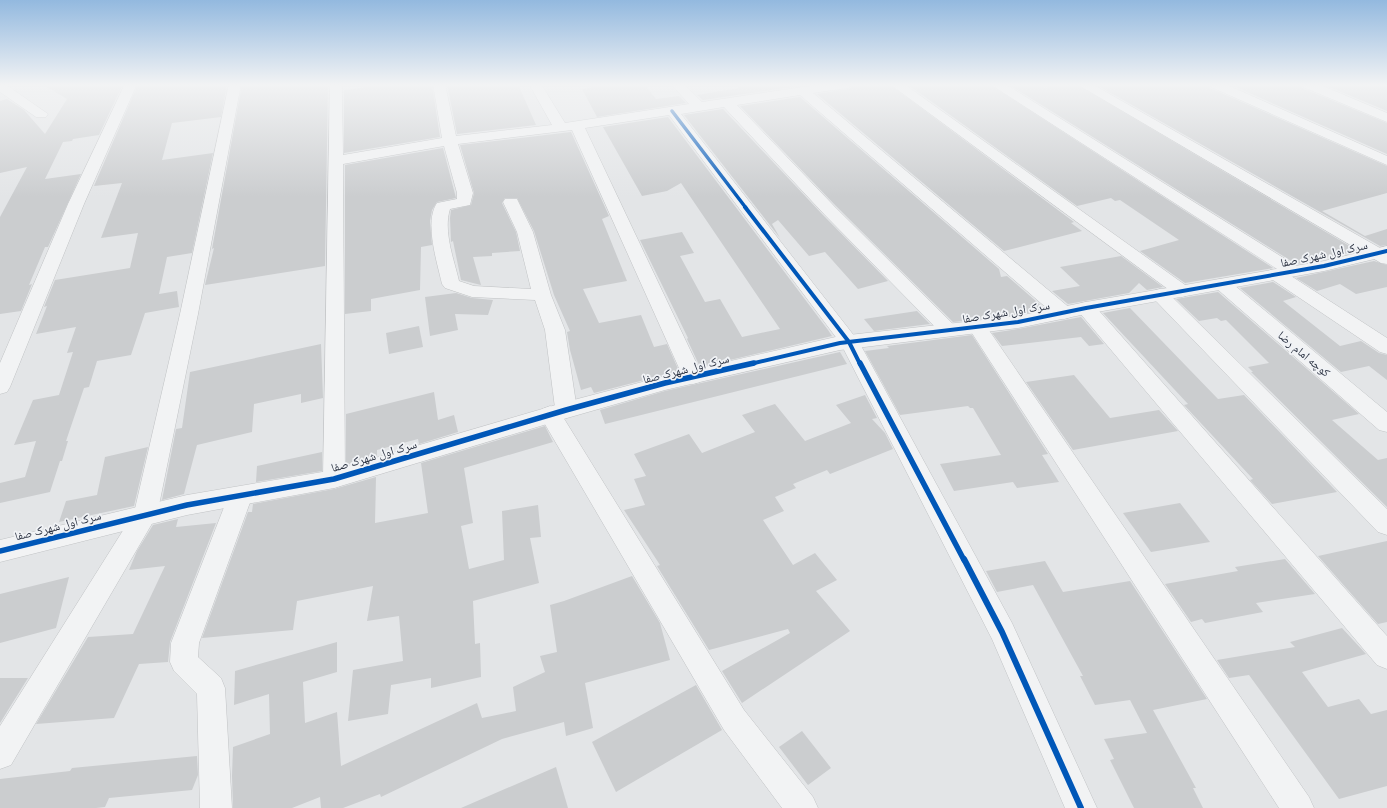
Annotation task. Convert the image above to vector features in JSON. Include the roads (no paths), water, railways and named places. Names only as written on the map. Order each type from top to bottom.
[{"type":"street","points":[[0,387],[76,204],[114,122]]},
{"type":"street","points":[[0,754],[145,515],[190,307],[227,122]]},
{"type":"street","points":[[334,479],[336,122]]},
{"type":"street","points":[[446,122],[450,141],[465,193],[464,202],[443,206],[440,211],[443,245],[451,284],[472,291],[542,295]]},
{"type":"street","points":[[565,122],[569,127],[693,377]]},
{"type":"street","points":[[335,161],[450,141],[603,122]]},
{"type":"street","points":[[680,122],[849,342],[1002,632],[1081,808]]},
{"type":"street","points":[[746,122],[829,210],[949,330]]},
{"type":"street","points":[[848,122],[1064,312]]},
{"type":"street","points":[[948,122],[1182,291]]},
{"type":"street","points":[[1053,122],[1284,273],[1387,347]]},
{"type":"street","points":[[1150,122],[1384,254]]},
{"type":"street","points":[[1300,122],[1387,160]]},
{"type":"street","points":[[511,202],[525,232],[542,295],[555,330],[558,412],[734,720],[802,808]]},
{"type":"street","name":"سرک اول شهرک صفا","points":[[0,551],[187,505],[240,497],[334,479],[558,412],[693,377],[849,342],[1018,322],[1064,312],[1384,254]]},
{"type":"street","name":"کوچه امام رضا","points":[[1222,284],[1387,424]]},
{"type":"street","points":[[1160,295],[1387,525]]},
{"type":"street","points":[[1086,308],[1387,656]]},
{"type":"street","points":[[977,327],[1298,808]]},
{"type":"street","points":[[216,808],[211,688],[184,662],[185,643],[240,497]]}]
